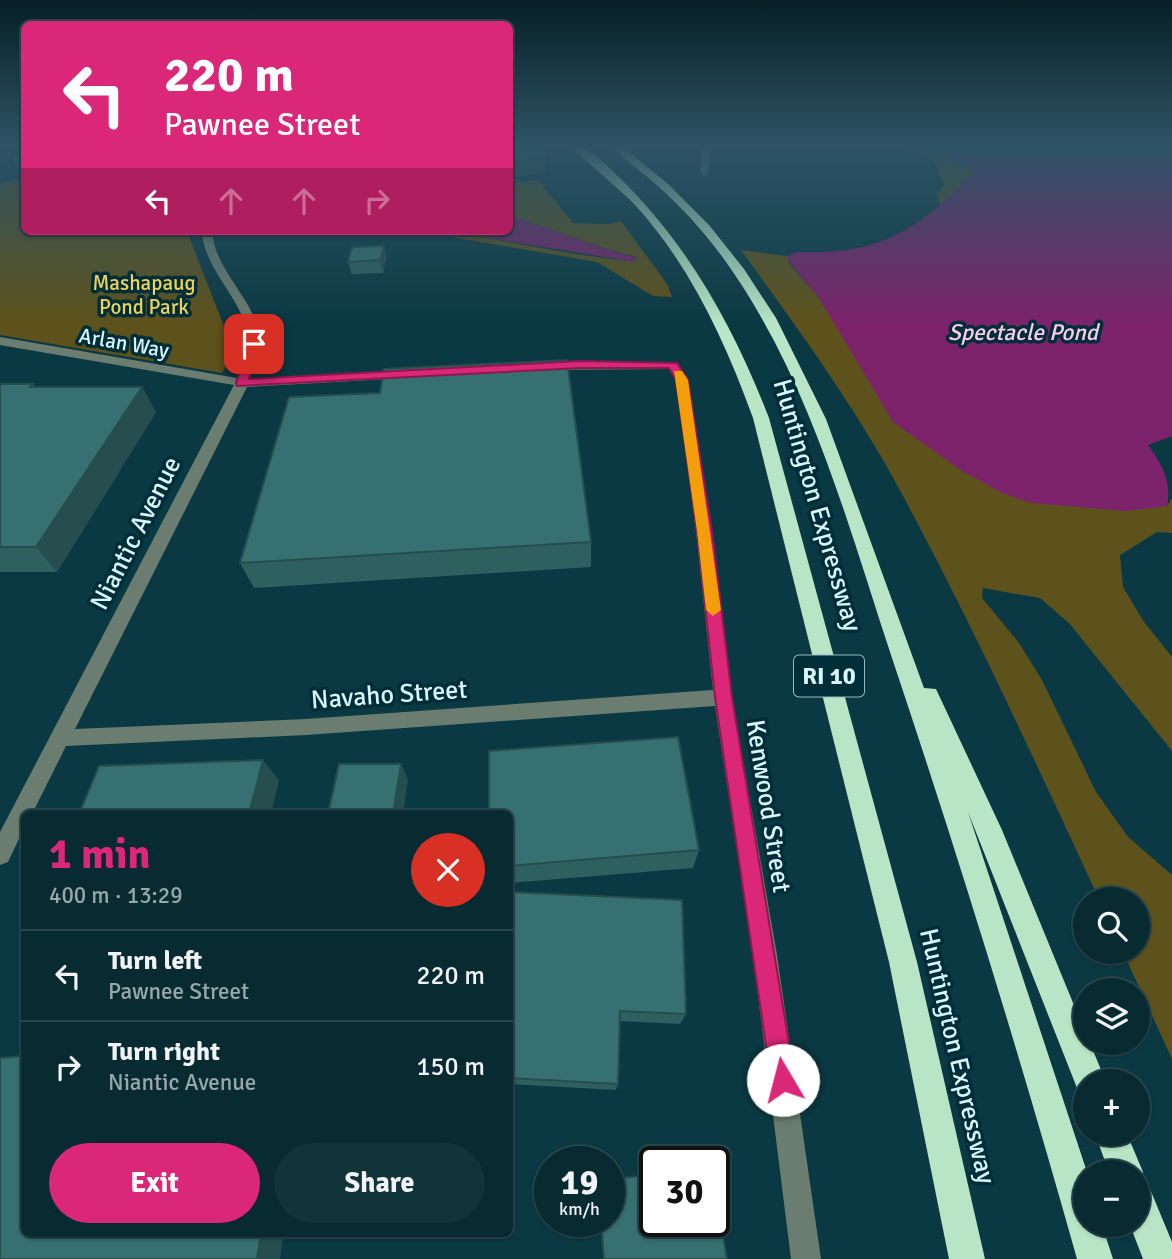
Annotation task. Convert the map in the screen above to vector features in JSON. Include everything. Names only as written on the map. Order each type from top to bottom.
[{"type":"highway","name":"Huntington Expressway","points":[[640,206],[681,254],[726,330],[757,408],[789,519],[903,962],[967,1259]]},
{"type":"highway","name":"Huntington Expressway","points":[[684,206],[733,262],[765,310],[790,354],[820,419],[1007,967],[1073,1185]]},
{"type":"highway","points":[[889,618],[957,756],[988,827],[1085,1069]]},
{"type":"highway","points":[[1150,1231],[1161,1259]]},
{"type":"highway","name":"Huntington Expressway","points":[[1089,1237],[1095,1259]]},
{"type":"street","name":"Niantic Avenue","points":[[22,810],[242,383],[254,344],[251,323],[208,250],[207,235]]},
{"type":"street","name":"Arlan Way","points":[[0,341],[242,383],[415,373]]},
{"type":"street","name":"Kenwood Street","points":[[539,367],[673,365],[682,380],[705,531],[723,697],[765,955],[806,1259]]},
{"type":"street","name":"Navaho Street","points":[[59,738],[306,727],[723,697]]},
{"type":"street","name":"Niantic Avenue","points":[[0,854],[21,813]]},
{"type":"green space","name":"Mashapaug Pond Park","points":[[0,206],[21,206],[21,235],[188,235],[234,352],[222,373],[0,335]]},
{"type":"green space","points":[[513,206],[559,206],[573,223],[610,224],[621,221],[667,284],[672,297],[653,296],[597,262],[440,235],[469,235],[635,262],[636,257],[513,216]]},
{"type":"green space","points":[[741,250],[788,256],[789,263],[819,298],[853,353],[1167,506],[1172,498],[1172,533],[1157,532],[1120,555],[1123,587],[1144,622],[1172,657],[1172,751],[1069,623],[1040,598],[983,588],[982,598],[1019,643],[1042,680],[1096,792],[1128,837],[1172,875],[1172,1059],[1150,1011],[1150,978],[1135,978],[1128,964],[1150,964],[1150,887],[1093,887],[979,644],[902,494],[846,400]]},
{"type":"water","name":"Spectacle Pond","points":[[939,206],[1172,206],[1172,436],[1148,445],[1165,474],[1167,506],[1126,511],[1031,503],[1002,493],[962,471],[893,422],[819,298],[789,262],[788,256],[796,252],[825,252],[874,244],[895,236]]},
{"type":"water","points":[[513,216],[637,258],[635,262],[470,235],[513,235]]},
{"type":"building","points":[[384,246],[380,260],[348,262],[352,247]]},
{"type":"building","points":[[567,360],[591,542],[240,563],[289,397],[380,393],[384,369]]},
{"type":"building","points":[[0,384],[33,384],[30,387],[142,387],[36,547],[0,547]]},
{"type":"building","points":[[678,737],[699,850],[513,866],[513,810],[489,810],[489,751]]},
{"type":"building","points":[[263,760],[250,810],[81,810],[99,766]]},
{"type":"building","points":[[339,764],[401,764],[394,810],[329,810]]},
{"type":"building","points":[[513,892],[682,900],[686,1014],[620,1011],[618,1084],[513,1078]]},
{"type":"building","points":[[21,1056],[21,1237],[261,1237],[257,1259],[0,1259],[0,1058]]},
{"type":"building","points":[[639,1176],[639,1237],[723,1237],[727,1259],[604,1259],[602,1237],[625,1237],[625,1178]]},
{"type":"slow traffic","points":[[678,374],[682,380],[705,531],[713,610]]},
{"type":"route","points":[[254,344],[242,383],[580,365],[673,365],[682,380],[705,531],[723,697],[783,1080]]}]
